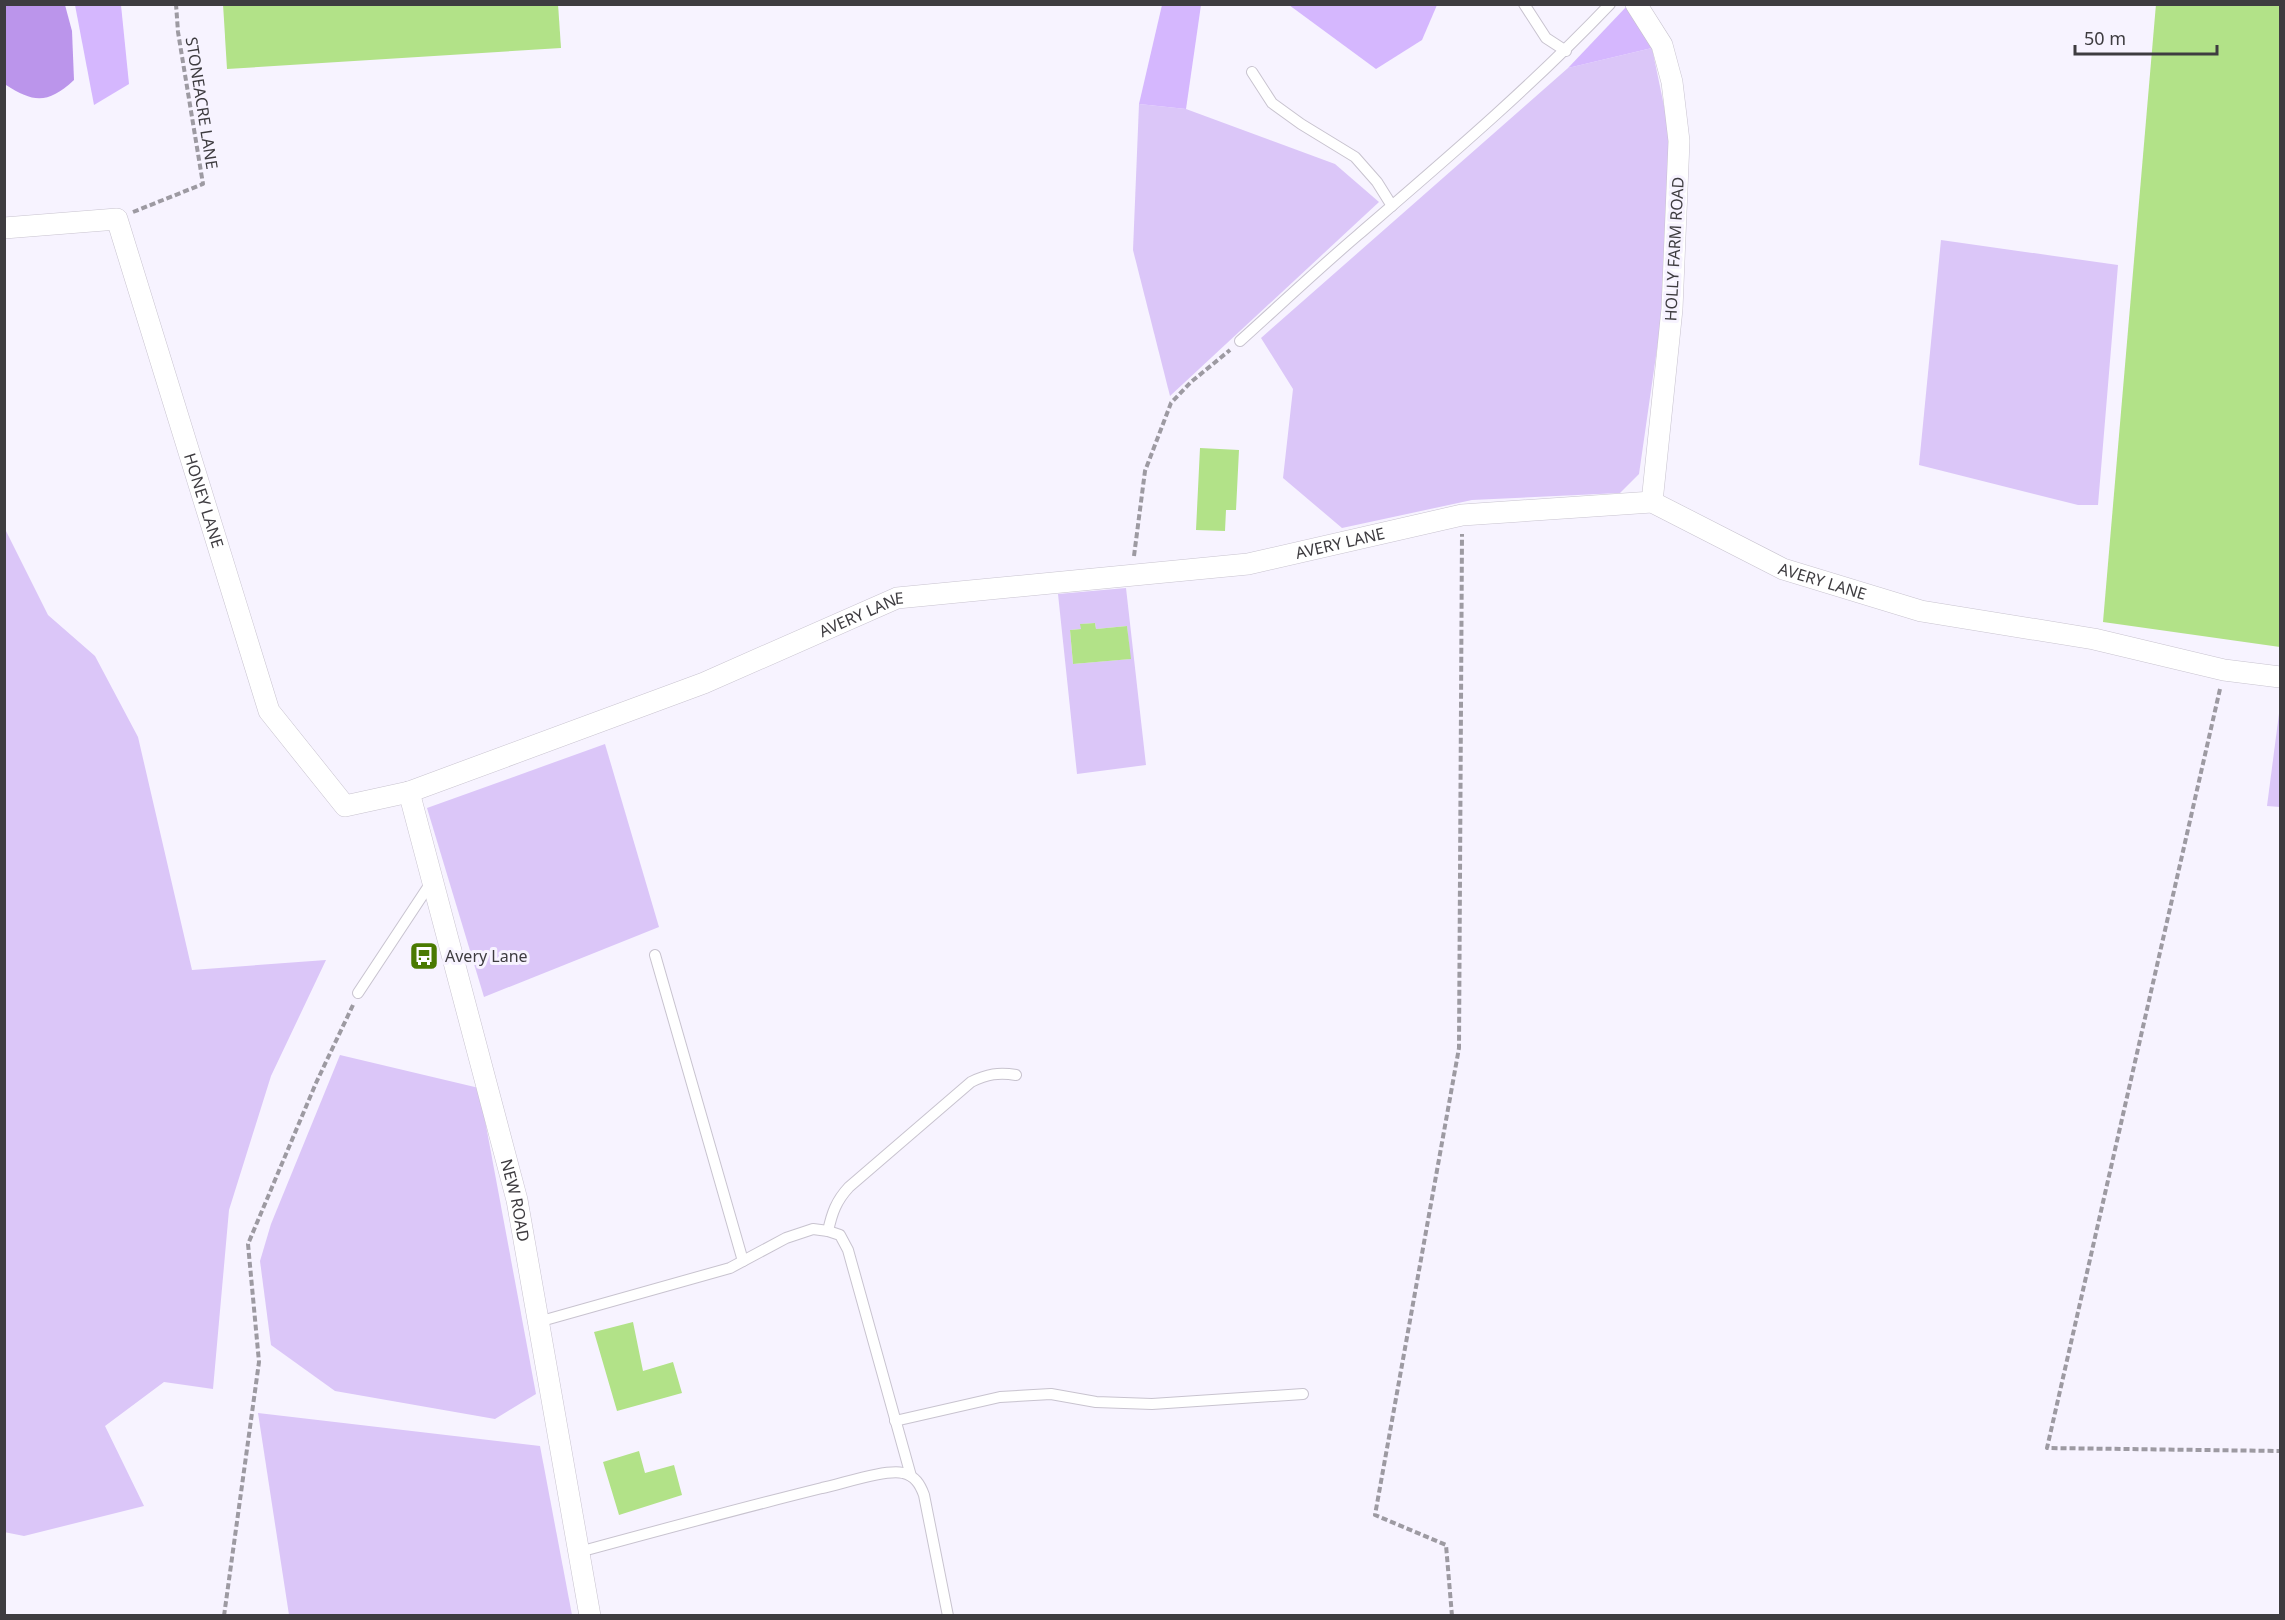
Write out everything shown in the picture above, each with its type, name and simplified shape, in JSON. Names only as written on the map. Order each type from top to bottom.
[{"type":"street","name":"HOLLY FARM ROAD","points":[[1636,4],[1662,45],[1672,82],[1679,141],[1672,309],[1653,502]]},
{"type":"street","points":[[4,228],[117,219]]},
{"type":"street","name":"HONEY LANE","points":[[117,219],[269,711],[345,806],[409,792]]},
{"type":"street","name":"AVERY LANE","points":[[409,792],[704,683],[897,598],[1248,564],[1462,515],[1653,502],[1783,569],[1921,611],[2094,639],[2224,670],[2280,677]]},
{"type":"street","name":"NEW ROAD","points":[[409,792],[517,1200],[590,1616]]},
{"type":"lane","points":[[1524,4],[1546,38],[1566,51]]},
{"type":"lane","points":[[1240,341],[1462,146],[1566,51],[1610,4]]},
{"type":"lane","points":[[1252,72],[1272,103],[1355,157],[1377,182],[1392,206]]},
{"type":"lane","points":[[358,993],[432,881]]},
{"type":"lane","points":[[655,955],[743,1261]]},
{"type":"lane","points":[[828,1231],[831,1214],[838,1199],[849,1187],[971,1082],[993,1074],[1016,1075]]},
{"type":"lane","points":[[538,1322],[718,1271],[743,1261],[786,1238],[813,1229],[840,1235],[848,1250],[911,1476]]},
{"type":"lane","points":[[896,1421],[1000,1397],[1030,1395],[1051,1394],[1096,1402],[1152,1404],[1303,1394]]},
{"type":"lane","points":[[579,1552],[717,1514],[852,1481],[902,1473],[911,1476],[919,1483],[924,1495],[948,1616]]},
{"type":"path","name":"STONEACRE LANE","points":[[117,219],[203,184],[178,32],[176,4]]},
{"type":"path","points":[[1132,576],[1145,471],[1171,403],[1191,382],[1240,341]]},
{"type":"path","points":[[1452,1616],[1446,1545],[1375,1515],[1458,1048],[1462,515]]},
{"type":"path","points":[[2224,670],[2047,1448],[2280,1450]]},
{"type":"path","points":[[224,1616],[259,1362],[248,1244],[316,1083],[358,993]]},
{"type":"shaded area","points":[[5,5],[65,5],[72,31],[74,80],[56,93],[41,98],[33,98],[6,85]]},
{"type":"shaded area","points":[[75,5],[121,5],[129,84],[94,105]]},
{"type":"shaded area","points":[[1162,5],[1201,5],[1186,109],[1139,104]]},
{"type":"shaded area","points":[[1289,5],[1437,5],[1422,40],[1376,69]]},
{"type":"shaded area","points":[[1627,6],[1652,48],[1568,68]]},
{"type":"shaded area","points":[[1652,48],[1670,135],[1664,300],[1639,474],[1620,493],[1472,500],[1342,528],[1283,478],[1293,389],[1261,338],[1568,68]]},
{"type":"shaded area","points":[[1139,104],[1186,109],[1335,164],[1379,202],[1170,396],[1133,250]]},
{"type":"shaded area","points":[[1941,240],[2118,265],[2098,505],[2078,505],[1919,465]]},
{"type":"shaded area","points":[[4,527],[48,615],[95,656],[138,737],[192,970],[326,960],[271,1076],[229,1210],[213,1389],[164,1382],[105,1426],[144,1506],[24,1536],[4,1532]]},
{"type":"shaded area","points":[[1126,588],[1146,765],[1077,774],[1058,594]],"holes":[[[1095,623],[1096,629],[1127,626],[1130,659],[1073,664],[1070,630],[1081,629],[1081,624]]]},
{"type":"shaded area","points":[[2280,706],[2280,807],[2267,806]]},
{"type":"shaded area","points":[[605,744],[659,927],[484,997],[427,808]]},
{"type":"shaded area","points":[[340,1055],[479,1088],[536,1394],[495,1419],[335,1391],[271,1345],[260,1261],[271,1224]]},
{"type":"shaded area","points":[[258,1413],[540,1446],[572,1615],[289,1615]]},
{"type":"building","points":[[223,4],[558,4],[561,48],[227,69]]},
{"type":"building","points":[[2156,4],[2280,4],[2280,647],[2103,622]]},
{"type":"building","points":[[1200,448],[1239,450],[1236,510],[1226,510],[1225,531],[1196,530]]},
{"type":"building","points":[[1095,623],[1096,629],[1127,626],[1131,659],[1073,664],[1070,630],[1081,629],[1080,624]]},
{"type":"building","points":[[633,1322],[643,1371],[673,1362],[682,1393],[617,1411],[594,1332]]},
{"type":"building","points":[[639,1451],[645,1473],[674,1465],[682,1495],[619,1515],[603,1462]]},
{"type":"place","name":"Avery Lane","points":[[424,956]]}]
